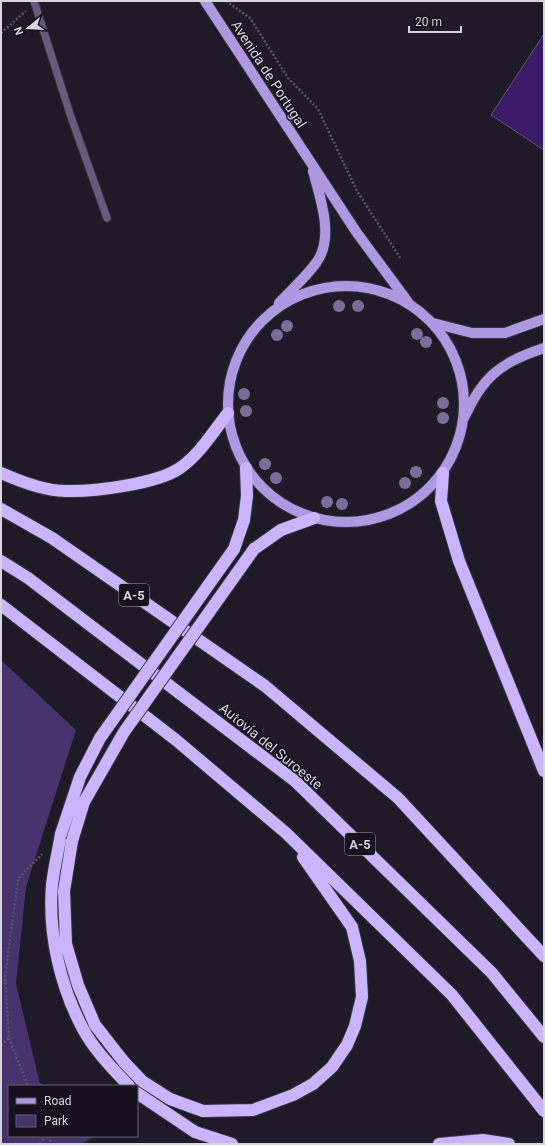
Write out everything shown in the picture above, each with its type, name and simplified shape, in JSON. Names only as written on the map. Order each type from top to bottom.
[{"type":"highway","points":[[1,473],[19,481],[64,491],[121,486],[159,479],[180,468],[197,453],[228,413]]},
{"type":"highway","points":[[128,1085],[113,1069],[84,1030],[66,989],[57,955],[53,922],[52,885],[61,834],[80,777],[100,738],[234,549],[244,520],[247,496],[246,468]]},
{"type":"highway","points":[[443,473],[441,501],[459,561],[544,772]]},
{"type":"highway","name":"A-5","points":[[1,509],[52,538],[265,686],[398,798],[544,956]]},
{"type":"highway","points":[[286,833],[352,927],[360,961],[362,996],[355,1026],[347,1045],[332,1067],[313,1084],[293,1096],[253,1110],[203,1111],[170,1099],[142,1081],[124,1062],[95,1025],[78,985],[66,944],[64,891],[72,840],[84,802],[124,732],[254,549],[281,530],[314,518]]},
{"type":"highway","name":"Autovía del Suroeste","points":[[1,561],[28,578],[296,781],[492,973],[544,1036]]},
{"type":"highway","points":[[1,605],[176,740],[286,833],[452,995],[544,1111]]},
{"type":"highway","points":[[138,1094],[195,1132],[232,1144]]},
{"type":"highway","points":[[439,1144],[483,1140],[509,1144]]},
{"type":"main road","name":"Avenida de Portugal","points":[[205,1],[357,233],[408,302]]},
{"type":"main road","name":"Avenida de Portugal","points":[[311,162],[324,217],[325,240],[317,262],[252,331],[237,356],[229,384],[228,413],[234,442],[246,468],[276,499],[314,518],[350,523],[386,516],[418,499],[443,473],[457,447],[464,418]]},
{"type":"main road","points":[[272,310],[304,292],[338,285],[374,288],[408,302],[433,323],[452,351],[463,384],[464,418]]},
{"type":"main road","points":[[433,323],[472,333],[505,333],[544,319]]},
{"type":"main road","points":[[464,418],[481,388],[495,372],[523,355],[544,348]]},
{"type":"lane","points":[[35,2],[72,117],[107,218]]},
{"type":"path","points":[[226,1],[250,18],[288,78],[318,109],[357,190],[401,259]]},
{"type":"path","points":[[1,33],[35,2]]},
{"type":"path","points":[[28,1085],[9,1038],[5,977],[18,879],[61,834]]},
{"type":"path","points":[[1,1045],[9,1038]]},
{"type":"green space","points":[[1,660],[76,730],[26,887],[16,984],[40,1083],[43,1085],[8,1085],[8,1137],[93,1137],[81,1144],[1,1144]]},
{"type":"building","points":[[544,34],[544,150],[491,115]]}]
